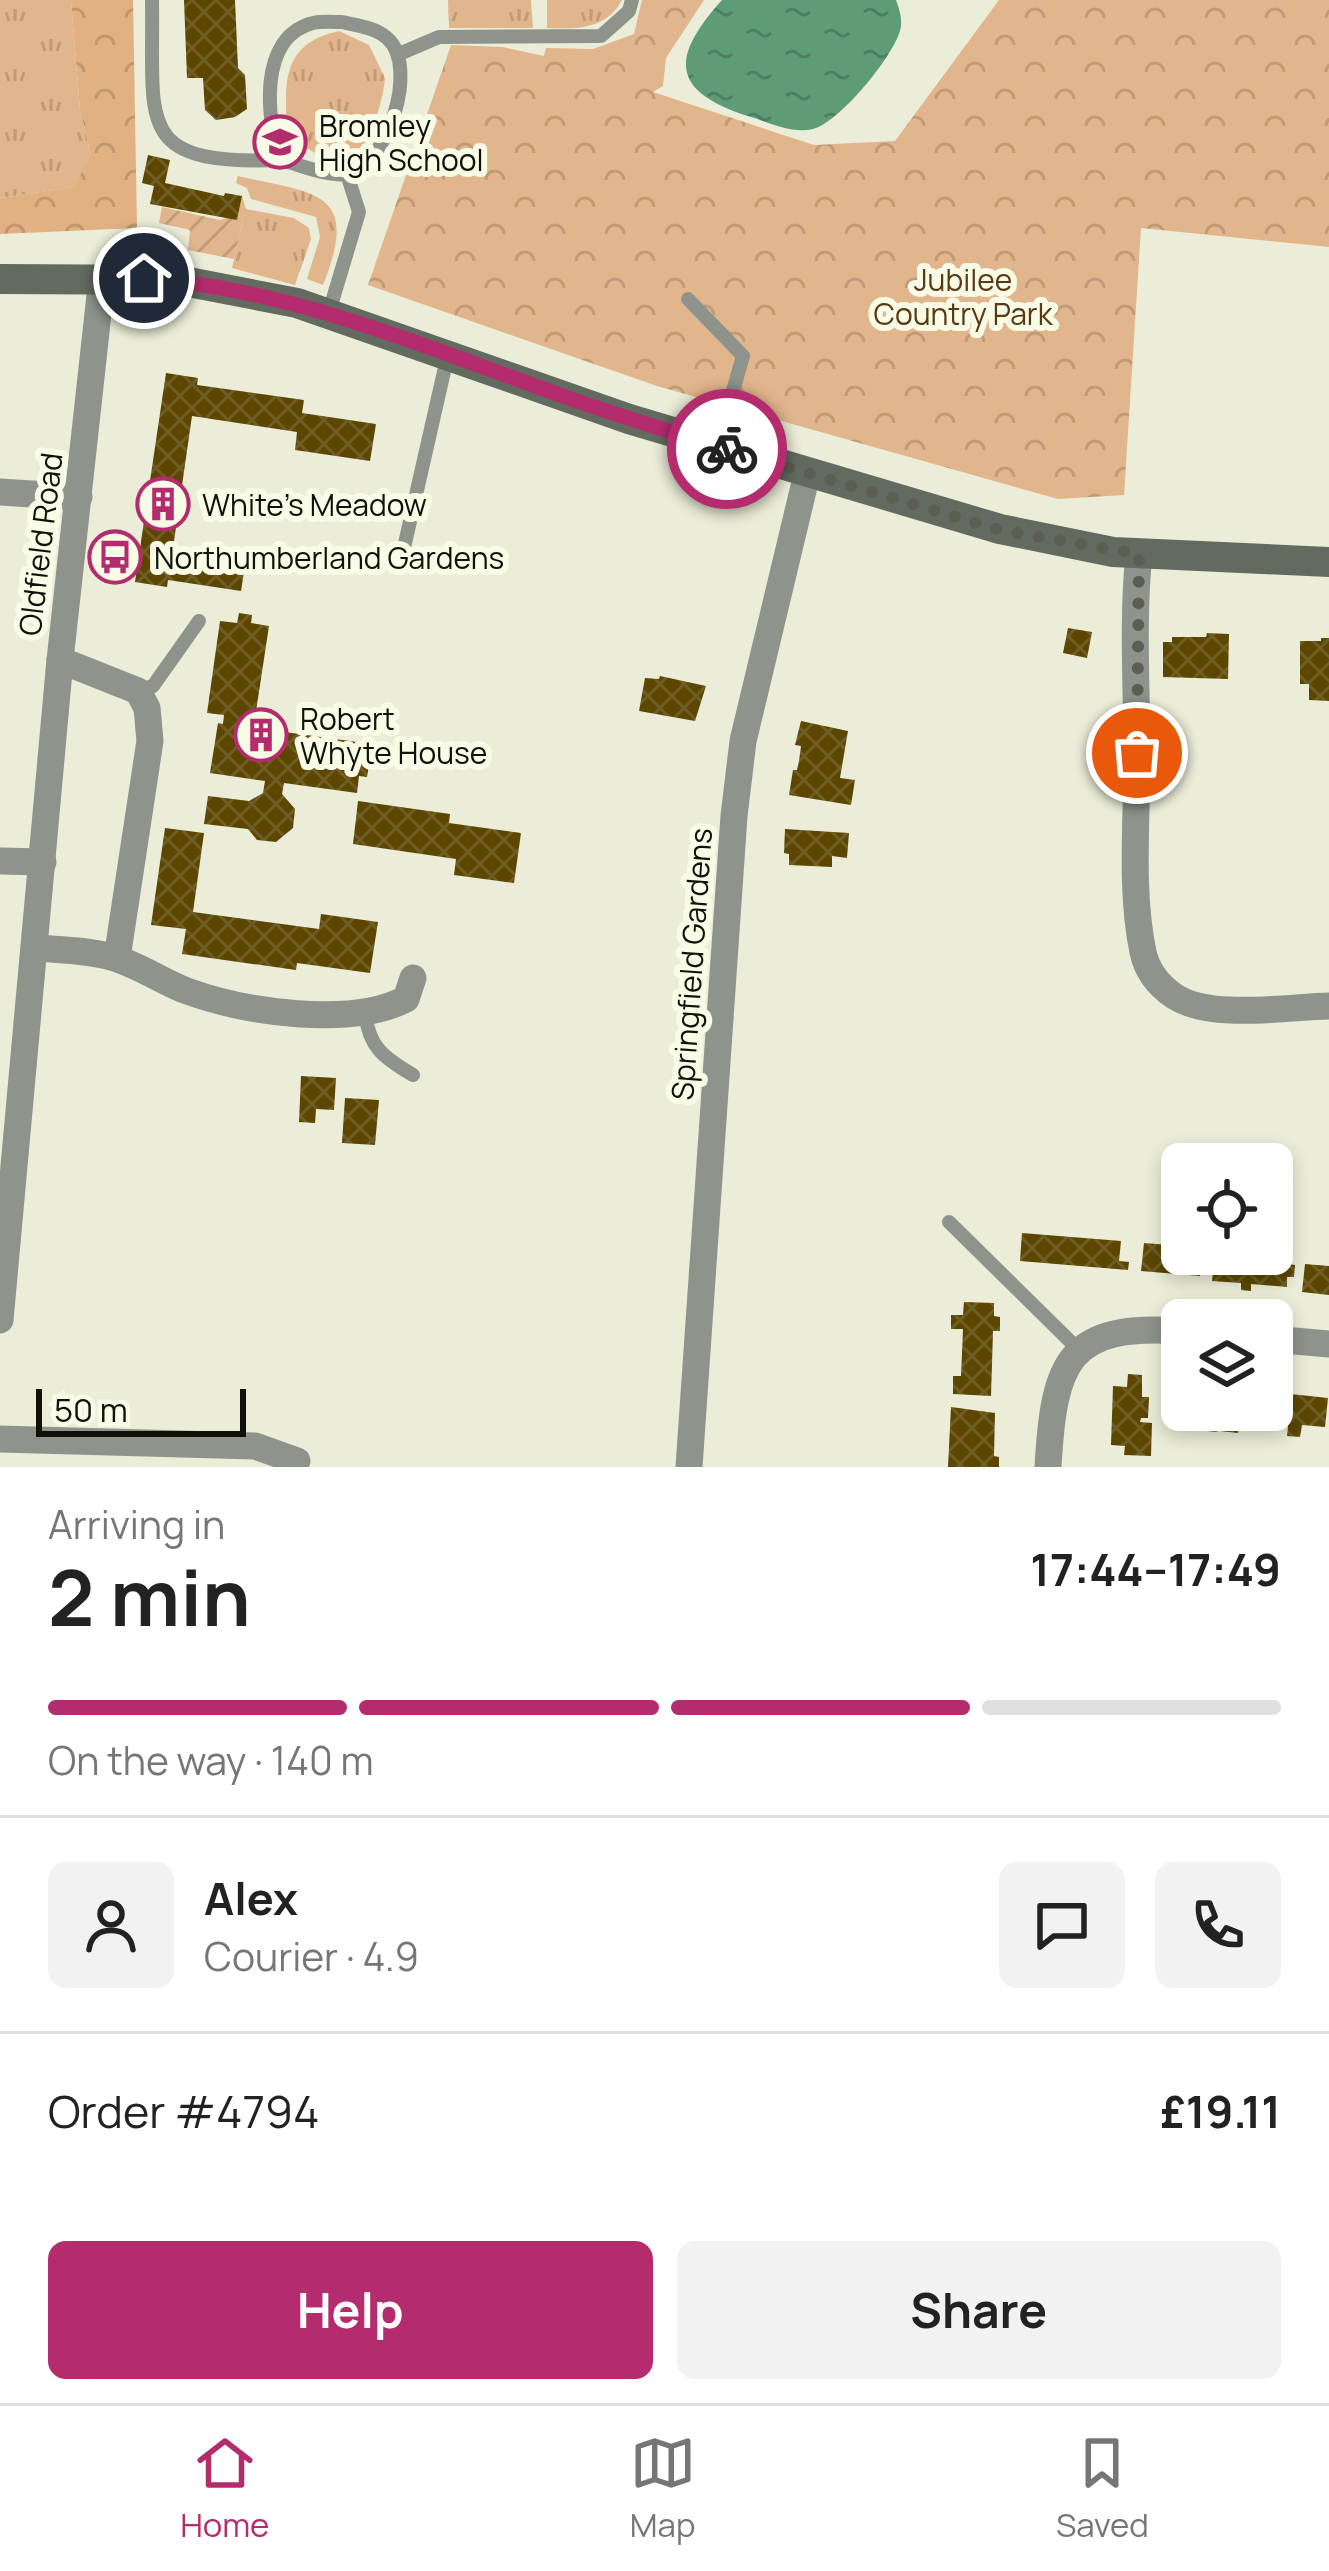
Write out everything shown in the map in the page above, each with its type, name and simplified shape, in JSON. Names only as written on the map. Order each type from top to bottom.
[{"type":"street","name":"Oldfield Road","points":[[0,1320],[60,660],[101,277]]},
{"type":"street","points":[[0,279],[178,280],[329,312],[607,412],[1000,530],[1139,554],[1329,562]]},
{"type":"street","name":"Springfield Gardens","points":[[689,1467],[742,741],[807,473]]},
{"type":"street","points":[[0,492],[80,497]]},
{"type":"street","points":[[1139,554],[1138,917],[1153,978],[1175,997],[1219,1010],[1329,1006]]},
{"type":"street","points":[[60,660],[137,692],[147,708],[150,741],[116,958]]},
{"type":"street","points":[[0,861],[43,862]]},
{"type":"street","points":[[37,948],[116,958],[184,990],[233,1005],[292,1012],[365,1012],[391,1007],[406,1000],[413,978]]},
{"type":"street","points":[[1048,1467],[1058,1383],[1079,1350],[1117,1331],[1161,1331]]},
{"type":"street","points":[[1293,1341],[1329,1344]]},
{"type":"street","points":[[0,1439],[254,1446],[297,1461]]},
{"type":"lane","points":[[152,0],[153,101],[158,125],[170,143],[186,153],[233,162],[280,160],[347,174],[379,153],[404,76],[399,54],[388,38],[343,22],[311,23],[290,35],[275,58],[271,92],[271,132],[280,160]]},
{"type":"lane","points":[[399,54],[439,37],[601,36],[628,11],[632,0]]},
{"type":"lane","points":[[329,312],[359,212],[347,174]]},
{"type":"lane","points":[[688,299],[742,356],[717,446]]},
{"type":"lane","points":[[401,561],[448,354]]},
{"type":"lane","points":[[137,692],[153,686],[199,621]]},
{"type":"lane","points":[[365,1012],[366,1030],[379,1055],[412,1075]]},
{"type":"lane","points":[[949,1222],[1079,1350]]},
{"type":"green space","points":[[0,0],[71,0],[80,110],[91,154],[75,187],[0,198]]},
{"type":"green space","points":[[71,0],[133,0],[137,228],[0,234],[0,198],[74,187],[91,154],[80,110]]},
{"type":"green space","points":[[448,0],[531,0],[533,28],[449,28]]},
{"type":"green space","points":[[547,0],[622,0],[599,22],[547,28]]},
{"type":"green space","name":"Jubilee Country Park","points":[[642,0],[704,0],[666,58],[663,86],[653,92],[814,145],[895,141],[999,0],[1329,0],[1329,247],[1141,228],[1124,495],[1058,499],[657,386],[368,285],[451,45],[502,47],[544,56],[546,48],[593,49],[634,34]]},
{"type":"green space","points":[[339,31],[369,45],[385,78],[366,142],[356,156],[343,160],[320,155],[299,142],[289,128],[286,110],[287,82],[299,52],[315,39]]},
{"type":"green space","points":[[238,176],[290,187],[324,202],[337,230],[323,285],[307,279],[320,237],[316,217],[251,199],[247,188],[236,183]]},
{"type":"green space","points":[[242,196],[246,209],[294,218],[309,228],[311,239],[295,285],[232,268],[243,219],[238,215]]},
{"type":"green space","points":[[162,207],[220,220],[238,215],[243,219],[234,259],[188,250],[190,230],[159,223]]},
{"type":"water","points":[[722,0],[896,0],[901,26],[879,68],[837,114],[813,129],[790,129],[725,107],[693,85],[687,56]]},
{"type":"building","points":[[184,0],[235,0],[238,68],[245,75],[247,109],[235,117],[216,120],[205,110],[203,78],[187,78]]},
{"type":"building","points":[[148,155],[170,160],[165,183],[242,196],[237,220],[150,204],[154,186],[142,183]]},
{"type":"building","name":"White's Meadow","points":[[166,373],[198,378],[197,385],[304,400],[302,413],[376,424],[370,461],[295,450],[297,432],[192,416],[173,548],[246,559],[241,591],[168,580],[167,587],[135,582]]},
{"type":"building","name":"Robert Whyte House","points":[[239,613],[252,615],[251,623],[269,626],[255,718],[250,719],[249,727],[364,743],[362,759],[370,760],[367,777],[359,776],[357,793],[284,783],[282,794],[295,809],[293,828],[276,842],[257,840],[248,829],[204,824],[208,796],[249,801],[263,793],[265,781],[210,773],[218,723],[223,724],[224,715],[207,713],[220,621],[237,623]]},
{"type":"building","points":[[1068,628],[1092,632],[1087,658],[1063,653]]},
{"type":"building","points":[[1207,633],[1229,634],[1228,679],[1163,677],[1163,642],[1172,642],[1172,637],[1206,637]]},
{"type":"building","points":[[1329,638],[1329,701],[1309,700],[1309,684],[1300,684],[1300,641]]},
{"type":"building","points":[[660,676],[706,686],[695,721],[639,711],[645,678]]},
{"type":"building","points":[[801,721],[848,731],[840,778],[855,780],[851,805],[789,795],[799,761],[801,746],[795,745]]},
{"type":"building","points":[[358,801],[450,814],[449,823],[521,833],[514,883],[454,875],[456,859],[353,844]]},
{"type":"building","points":[[165,828],[204,833],[193,912],[319,929],[321,914],[378,922],[370,973],[297,963],[296,970],[182,954],[186,929],[151,925]]},
{"type":"building","points":[[785,829],[849,833],[847,858],[832,856],[832,867],[789,865],[789,854],[784,853]]},
{"type":"building","points":[[301,1076],[336,1078],[334,1110],[316,1109],[315,1123],[299,1122]]},
{"type":"building","points":[[345,1098],[379,1100],[375,1145],[342,1143]]},
{"type":"building","points":[[1022,1233],[1121,1241],[1119,1261],[1129,1262],[1128,1270],[1020,1261]]},
{"type":"building","points":[[1144,1243],[1161,1244],[1161,1273],[1141,1271]]},
{"type":"building","points":[[1305,1264],[1329,1266],[1329,1295],[1302,1292]]},
{"type":"building","points":[[1295,1265],[1294,1277],[1287,1277],[1287,1287],[1251,1284],[1251,1291],[1241,1290],[1241,1283],[1212,1281],[1213,1275],[1293,1275]]},
{"type":"building","points":[[964,1302],[994,1303],[994,1316],[1000,1317],[1000,1331],[993,1331],[991,1396],[953,1394],[953,1376],[961,1376],[963,1329],[951,1329],[951,1315],[963,1315]]},
{"type":"building","points":[[1128,1374],[1142,1375],[1142,1397],[1149,1397],[1148,1418],[1140,1422],[1152,1423],[1151,1456],[1124,1455],[1125,1446],[1111,1445],[1113,1386],[1127,1387]]},
{"type":"building","points":[[1293,1394],[1328,1398],[1325,1427],[1302,1425],[1300,1437],[1287,1436],[1293,1431]]},
{"type":"building","points":[[951,1407],[995,1413],[994,1456],[999,1457],[999,1467],[948,1467]]},
{"type":"way so far","points":[[727,449],[1000,530],[1139,554],[1137,753]]},
{"type":"place","name":"Bromley High School","points":[[280,142]]},
{"type":"place","name":"White's Meadow","points":[[163,504]]},
{"type":"place","name":"Northumberland Gardens","points":[[115,557]]},
{"type":"place","name":"Robert Whyte House","points":[[261,735]]},
{"type":"route","points":[[144,278],[178,280],[329,312],[628,419],[727,449]]}]
